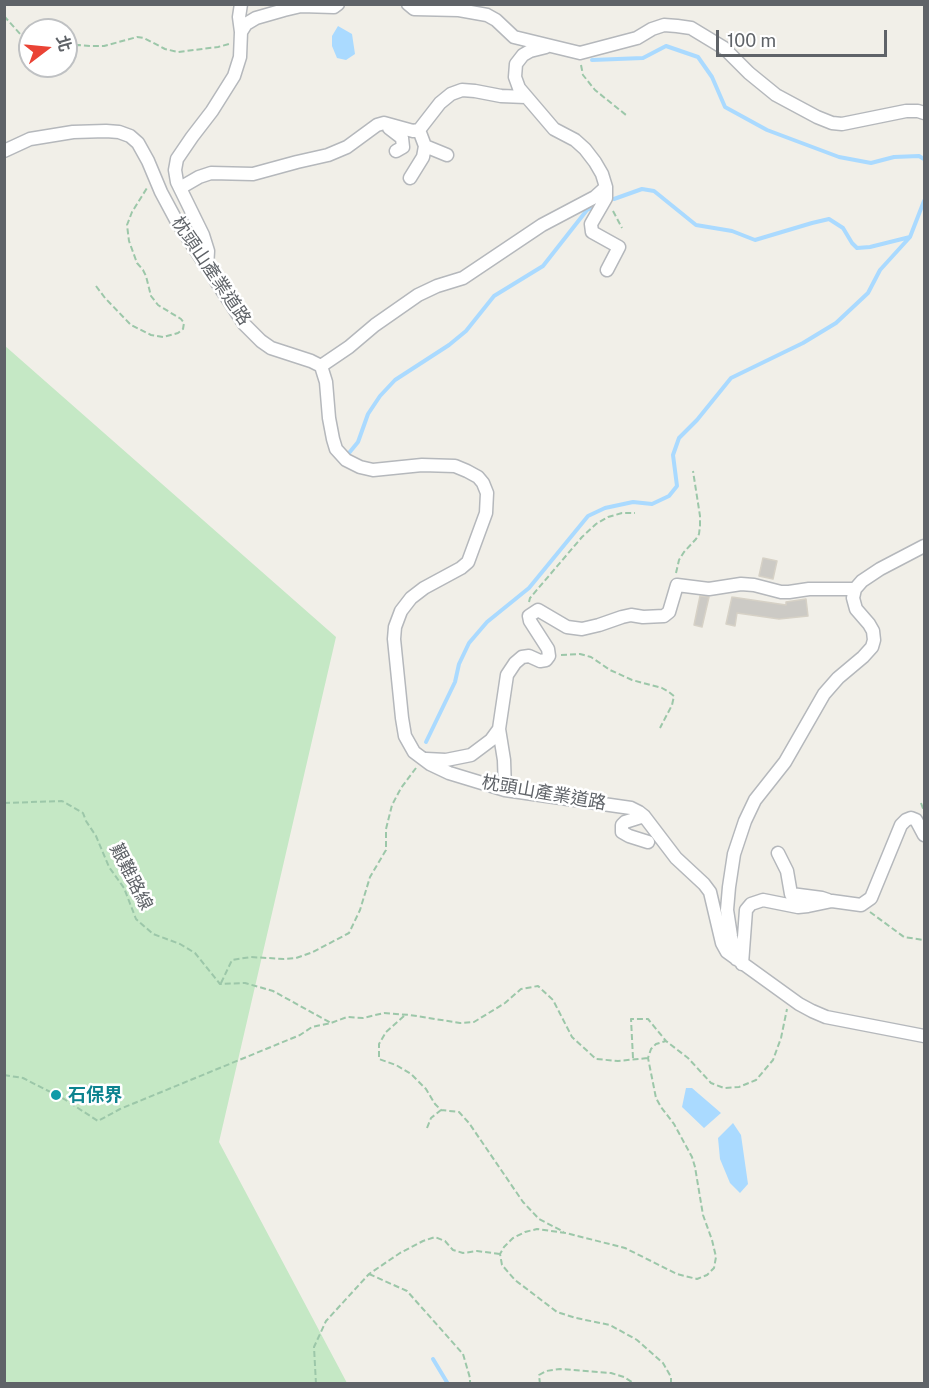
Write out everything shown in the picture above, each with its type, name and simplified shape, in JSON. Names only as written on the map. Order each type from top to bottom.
[{"type":"street","points":[[207,268],[208,251],[203,235],[177,182],[175,170],[177,159],[234,76],[240,57],[241,4]]},
{"type":"street","points":[[241,37],[246,24],[256,18],[302,6],[334,7],[338,4]]},
{"type":"street","points":[[408,4],[414,9],[459,10],[487,15],[496,20],[514,37],[580,53],[637,38],[652,29],[664,26],[691,28],[724,48],[776,95],[832,123],[842,124],[906,111],[924,113]]},
{"type":"street","points":[[547,46],[530,51],[523,56],[516,64],[515,77],[519,88],[554,129],[575,140],[585,149],[602,174],[606,193],[591,224],[592,232],[619,247],[607,270]]},
{"type":"street","points":[[180,188],[211,173],[253,174],[328,155],[347,147],[377,125],[384,123],[413,131],[419,130],[440,103],[451,94],[462,90],[526,97]]},
{"type":"street","points":[[384,123],[402,138],[403,147],[396,151]]},
{"type":"street","name":"枕頭山產業道路","points":[[4,151],[30,139],[73,132],[106,130],[130,136],[138,143],[176,220],[244,324],[261,341],[272,348],[321,366],[326,382],[333,439],[336,449],[346,460],[373,470],[423,465],[454,466],[478,477],[483,483],[487,493],[486,513],[468,562],[411,598],[401,611],[395,627],[394,639],[402,718],[405,736],[414,752],[430,764],[449,773],[505,790],[631,808],[644,816]]},
{"type":"street","points":[[410,178],[423,157],[425,146],[419,130]]},
{"type":"street","points":[[425,146],[447,155]]},
{"type":"street","points":[[321,366],[418,295],[463,278],[542,225],[606,193]]},
{"type":"street","points":[[740,961],[731,936],[727,910],[734,854],[745,821],[755,800],[785,762],[824,694],[872,647],[873,631],[856,609],[853,598],[855,589],[862,581],[924,546]]},
{"type":"street","points":[[505,790],[504,760],[499,729],[507,675],[514,663],[522,657],[529,656],[540,661],[546,660],[549,656],[548,650],[530,621],[531,614],[538,610],[567,627],[582,629],[599,626],[622,616],[664,616],[669,612],[677,585],[709,589],[741,584],[780,592],[809,589],[855,589]]},
{"type":"street","points":[[424,759],[446,760],[471,755],[491,740],[499,729]]},
{"type":"street","points":[[648,842],[622,832],[621,825],[644,816],[676,858],[710,892],[722,943],[727,952],[790,998],[826,1017],[924,1036]]},
{"type":"street","points":[[778,853],[787,871],[790,894],[861,905],[871,898],[900,825],[911,818],[916,820],[924,835]]},
{"type":"street","points":[[740,961],[746,910],[751,904],[763,900],[798,907],[832,901]]},
{"type":"path","points":[[4,16],[18,32]]},
{"type":"path","points":[[78,45],[104,46],[137,37],[178,52],[218,47],[241,37]]},
{"type":"path","points":[[580,53],[583,75],[595,90],[626,115]]},
{"type":"path","points":[[96,286],[131,325],[151,335],[163,337],[178,333],[183,329],[184,323],[181,319],[158,305],[151,296],[146,276],[137,263],[129,241],[127,225],[153,175]]},
{"type":"path","points":[[606,193],[622,228]]},
{"type":"path","points":[[677,585],[676,572],[679,560],[696,539],[700,526],[693,471]]},
{"type":"path","points":[[531,614],[528,607],[531,598],[582,537],[608,517],[622,513],[635,513]]},
{"type":"path","points":[[549,656],[579,654],[591,657],[632,681],[663,688],[674,696],[660,728]]},
{"type":"path","points":[[331,1023],[273,991],[245,983],[220,984],[232,960],[251,957],[296,958],[313,952],[349,933],[360,910],[370,877],[386,850],[386,829],[392,805],[401,788],[424,759]]},
{"type":"path","name":"艱難路線","points":[[4,803],[62,801],[83,813],[109,867],[123,888],[136,919],[153,934],[180,944],[195,953],[220,984]]},
{"type":"path","points":[[921,803],[924,811]]},
{"type":"path","points":[[861,905],[904,937],[924,940]]},
{"type":"path","points":[[4,1075],[23,1078],[64,1099],[98,1121],[120,1109],[300,1035],[312,1027],[347,1017],[363,1018],[384,1013],[460,1023],[474,1022],[505,1003],[521,989],[538,986],[553,1000],[572,1036],[597,1059],[618,1061],[648,1058]]},
{"type":"path","points":[[633,1060],[631,1019],[648,1019],[666,1041],[688,1058],[711,1083],[724,1088],[739,1087],[756,1080],[773,1060],[781,1038],[790,998]]},
{"type":"path","points":[[405,1015],[386,1032],[379,1044],[379,1059],[411,1074],[426,1089],[441,1110],[459,1112],[523,1202],[539,1219],[566,1233]]},
{"type":"path","points":[[666,1041],[656,1044],[651,1049],[648,1058],[656,1098],[675,1124],[696,1167],[701,1209],[716,1257],[714,1268],[706,1275],[696,1279],[677,1275],[625,1248],[566,1233],[537,1230],[525,1232],[513,1238],[500,1254],[502,1265],[514,1280],[557,1312],[610,1325],[638,1340],[663,1363],[671,1377],[671,1383]]},
{"type":"path","points":[[427,1128],[431,1118],[441,1110]]},
{"type":"path","points":[[316,1383],[314,1347],[326,1321],[369,1274],[400,1253],[435,1237],[445,1241],[453,1250],[463,1253],[477,1251],[500,1254]]},
{"type":"path","points":[[369,1274],[407,1291],[463,1354],[470,1383]]},
{"type":"path","points":[[540,1383],[539,1375],[546,1371],[560,1369],[611,1373],[635,1383]]},
{"type":"green space","points":[[4,345],[336,637],[219,1142],[347,1383],[5,1383]]},
{"type":"water","points":[[338,26],[352,34],[355,54],[346,60],[337,58],[332,46],[332,36]]},
{"type":"water","points":[[686,1088],[692,1088],[721,1113],[704,1128],[682,1107]]},
{"type":"water","points":[[733,1123],[741,1135],[748,1184],[740,1193],[730,1183],[720,1159],[718,1138]]},
{"type":"building","points":[[763,558],[777,561],[773,579],[759,576]]},
{"type":"building","points":[[700,596],[709,597],[702,627],[694,625]]},
{"type":"building","points":[[732,597],[786,605],[786,602],[806,599],[808,616],[779,619],[737,613],[735,626],[726,624]]},
{"type":"waterway","points":[[592,60],[643,58],[666,46],[698,57],[712,77],[725,107],[767,130],[839,157],[871,163],[894,157],[919,156],[924,159]]},
{"type":"waterway","points":[[614,199],[642,189],[654,191],[696,225],[732,231],[755,240],[829,219],[843,228],[857,248],[910,237]]},
{"type":"waterway","points":[[426,742],[455,682],[459,664],[469,643],[487,622],[529,588],[588,516],[605,508],[633,502],[652,504],[669,496],[677,486],[673,455],[679,438],[697,420],[731,378],[803,343],[836,323],[868,293],[880,270],[910,237],[924,201]]},
{"type":"waterway","points":[[349,453],[358,442],[368,414],[395,380],[449,345],[466,331],[494,296],[543,266],[587,210],[597,206]]},
{"type":"waterway","points":[[433,1359],[448,1384]]},
{"type":"place","name":"石保界","points":[[56,1095]]}]
